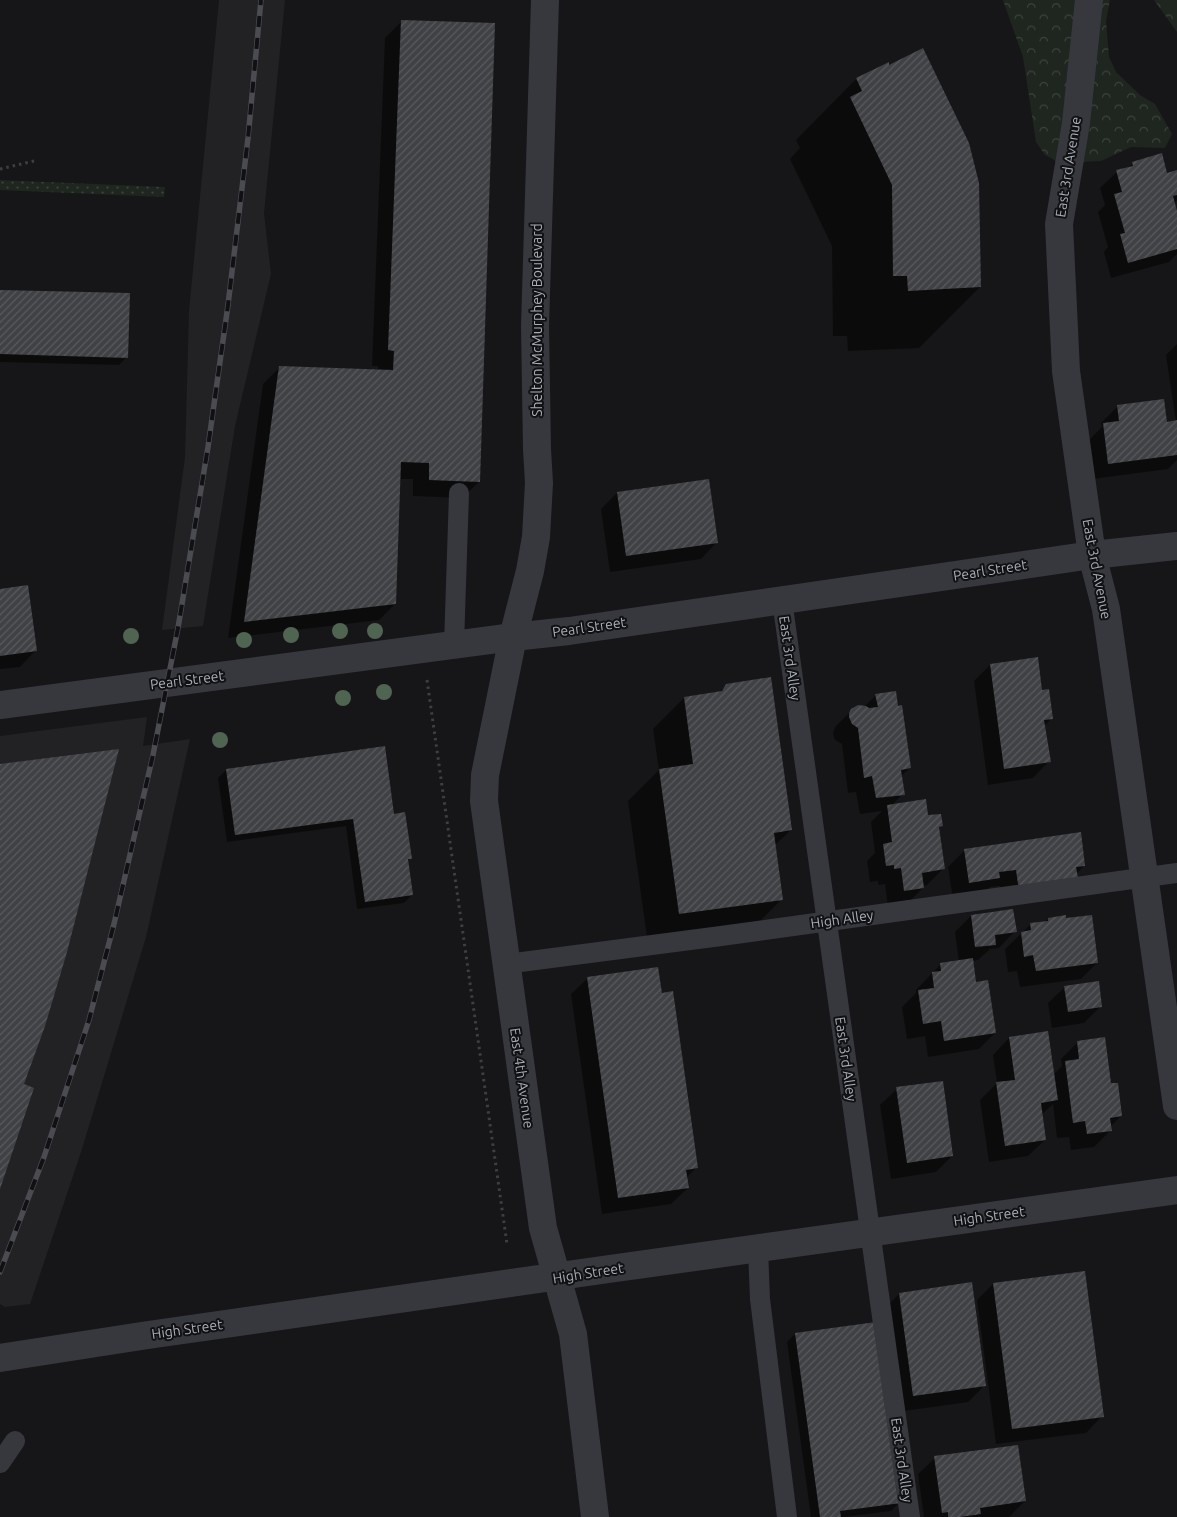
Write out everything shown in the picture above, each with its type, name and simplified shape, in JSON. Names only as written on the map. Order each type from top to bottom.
[{"type":"street","name":"Shelton McMurphey Boulevard","points":[[513,637],[530,571],[536,537],[539,483],[535,326],[545,0]]},
{"type":"street","name":"East 3rd Avenue","points":[[1088,0],[1076,123],[1059,224],[1066,371],[1092,554],[1106,609],[1177,1106]]},
{"type":"street","name":"Pearl Street","points":[[0,705],[782,600],[1092,554],[1177,546]]},
{"type":"street","name":"East 4th Avenue","points":[[513,637],[486,775],[484,801],[543,1228],[573,1334],[595,1517]]},
{"type":"street","name":"High Street","points":[[0,1358],[139,1336],[1177,1190]]},
{"type":"lane","points":[[454,645],[459,493]]},
{"type":"lane","name":"East 3rd Alley","points":[[782,600],[910,1517]]},
{"type":"lane","name":"High Alley","points":[[506,964],[1177,873]]},
{"type":"lane","points":[[758,1249],[760,1299],[787,1517]]},
{"type":"lane","points":[[0,1463],[15,1441]]},
{"type":"path","points":[[0,169],[38,160]]},
{"type":"path","points":[[423,649],[507,1244]]},
{"type":"shaded area","points":[[219,0],[285,0],[264,213],[271,274],[235,426],[203,626],[162,630],[185,457],[189,311]]},
{"type":"shaded area","points":[[147,717],[143,746],[190,739],[146,937],[82,1149],[30,1304],[5,1307],[0,1304],[0,736]]},
{"type":"green space","points":[[1003,0],[1110,0],[1106,21],[1109,57],[1116,72],[1140,95],[1155,104],[1172,134],[1165,148],[1131,147],[1101,161],[1060,163],[1045,155],[1036,142],[1023,57]]},
{"type":"green space","points":[[1154,0],[1177,0],[1177,32]]},
{"type":"green space","points":[[0,180],[165,187],[164,197],[0,190]]},
{"type":"building","points":[[401,20],[495,23],[480,482],[429,480],[429,463],[401,462],[396,604],[244,622],[279,366],[393,370],[394,351],[388,350]]},
{"type":"building","points":[[923,48],[969,143],[979,183],[981,287],[908,291],[907,276],[893,276],[892,185],[850,97],[862,91],[856,78],[889,62],[889,65]]},
{"type":"building","points":[[1162,153],[1167,173],[1177,170],[1177,195],[1173,196],[1177,211],[1177,249],[1128,263],[1120,234],[1125,233],[1114,194],[1122,192],[1116,170],[1133,166],[1132,162]]},
{"type":"building","points":[[0,290],[130,293],[128,358],[0,354]]},
{"type":"building","points":[[1164,399],[1167,422],[1177,420],[1177,455],[1108,464],[1103,423],[1119,421],[1117,405]]},
{"type":"building","points":[[709,479],[718,543],[626,556],[617,492]]},
{"type":"building","points":[[28,585],[37,651],[0,656],[0,589]]},
{"type":"building","points":[[1038,657],[1042,690],[1049,689],[1053,719],[1044,720],[1051,762],[1004,769],[990,664]]},
{"type":"building","points":[[771,677],[792,830],[774,833],[783,900],[679,914],[659,769],[693,764],[684,697],[722,691],[726,684]]},
{"type":"building","points":[[896,691],[898,706],[902,705],[911,768],[901,770],[905,795],[876,798],[872,776],[864,778],[858,728],[852,724],[849,713],[851,709],[858,705],[869,708],[878,707],[875,694]]},
{"type":"building","points":[[385,746],[394,814],[405,812],[412,859],[408,859],[413,895],[365,902],[353,819],[235,835],[226,769]]},
{"type":"building","points":[[119,749],[67,952],[45,1026],[24,1084],[34,1088],[0,1189],[0,764]]},
{"type":"building","points":[[926,799],[928,815],[941,814],[943,826],[939,827],[945,869],[922,873],[924,888],[904,891],[901,868],[894,869],[894,865],[886,866],[883,844],[892,842],[887,805]]},
{"type":"building","points":[[1081,832],[1085,866],[1076,867],[1078,878],[1019,891],[1016,870],[999,872],[1000,878],[969,883],[964,849]]},
{"type":"building","points":[[1013,909],[1017,932],[995,935],[996,945],[975,947],[971,915]]},
{"type":"building","points":[[1066,915],[1066,918],[1092,915],[1098,963],[1036,971],[1033,955],[1024,957],[1021,932],[1031,930],[1030,923],[1048,921],[1048,918]]},
{"type":"building","points":[[973,958],[976,982],[988,980],[996,1033],[944,1041],[941,1021],[923,1024],[918,990],[934,988],[932,972],[941,971],[940,963]]},
{"type":"building","points":[[658,967],[662,993],[673,991],[698,1168],[686,1170],[689,1188],[618,1198],[587,977]]},
{"type":"building","points":[[1099,981],[1102,1007],[1068,1012],[1064,986]]},
{"type":"building","points":[[1048,1031],[1058,1100],[1041,1103],[1046,1140],[1005,1146],[996,1082],[1015,1080],[1009,1037]]},
{"type":"building","points":[[1105,1037],[1111,1083],[1118,1083],[1122,1116],[1110,1118],[1112,1131],[1087,1134],[1085,1121],[1073,1123],[1065,1061],[1079,1059],[1077,1041]]},
{"type":"building","points":[[943,1081],[953,1156],[907,1163],[896,1087]]},
{"type":"building","points":[[1085,1271],[1104,1417],[1012,1429],[993,1283]]},
{"type":"building","points":[[972,1282],[986,1386],[913,1396],[899,1293]]},
{"type":"building","points":[[876,1322],[901,1503],[840,1511],[841,1517],[820,1517],[795,1333]]},
{"type":"building","points":[[1018,1445],[1026,1501],[980,1508],[981,1514],[960,1517],[948,1517],[948,1512],[942,1513],[934,1456]]},
{"type":"railway","points":[[0,1272],[44,1157],[89,1020],[114,924],[153,755],[178,628],[208,447],[228,305],[248,138],[261,0]]}]
